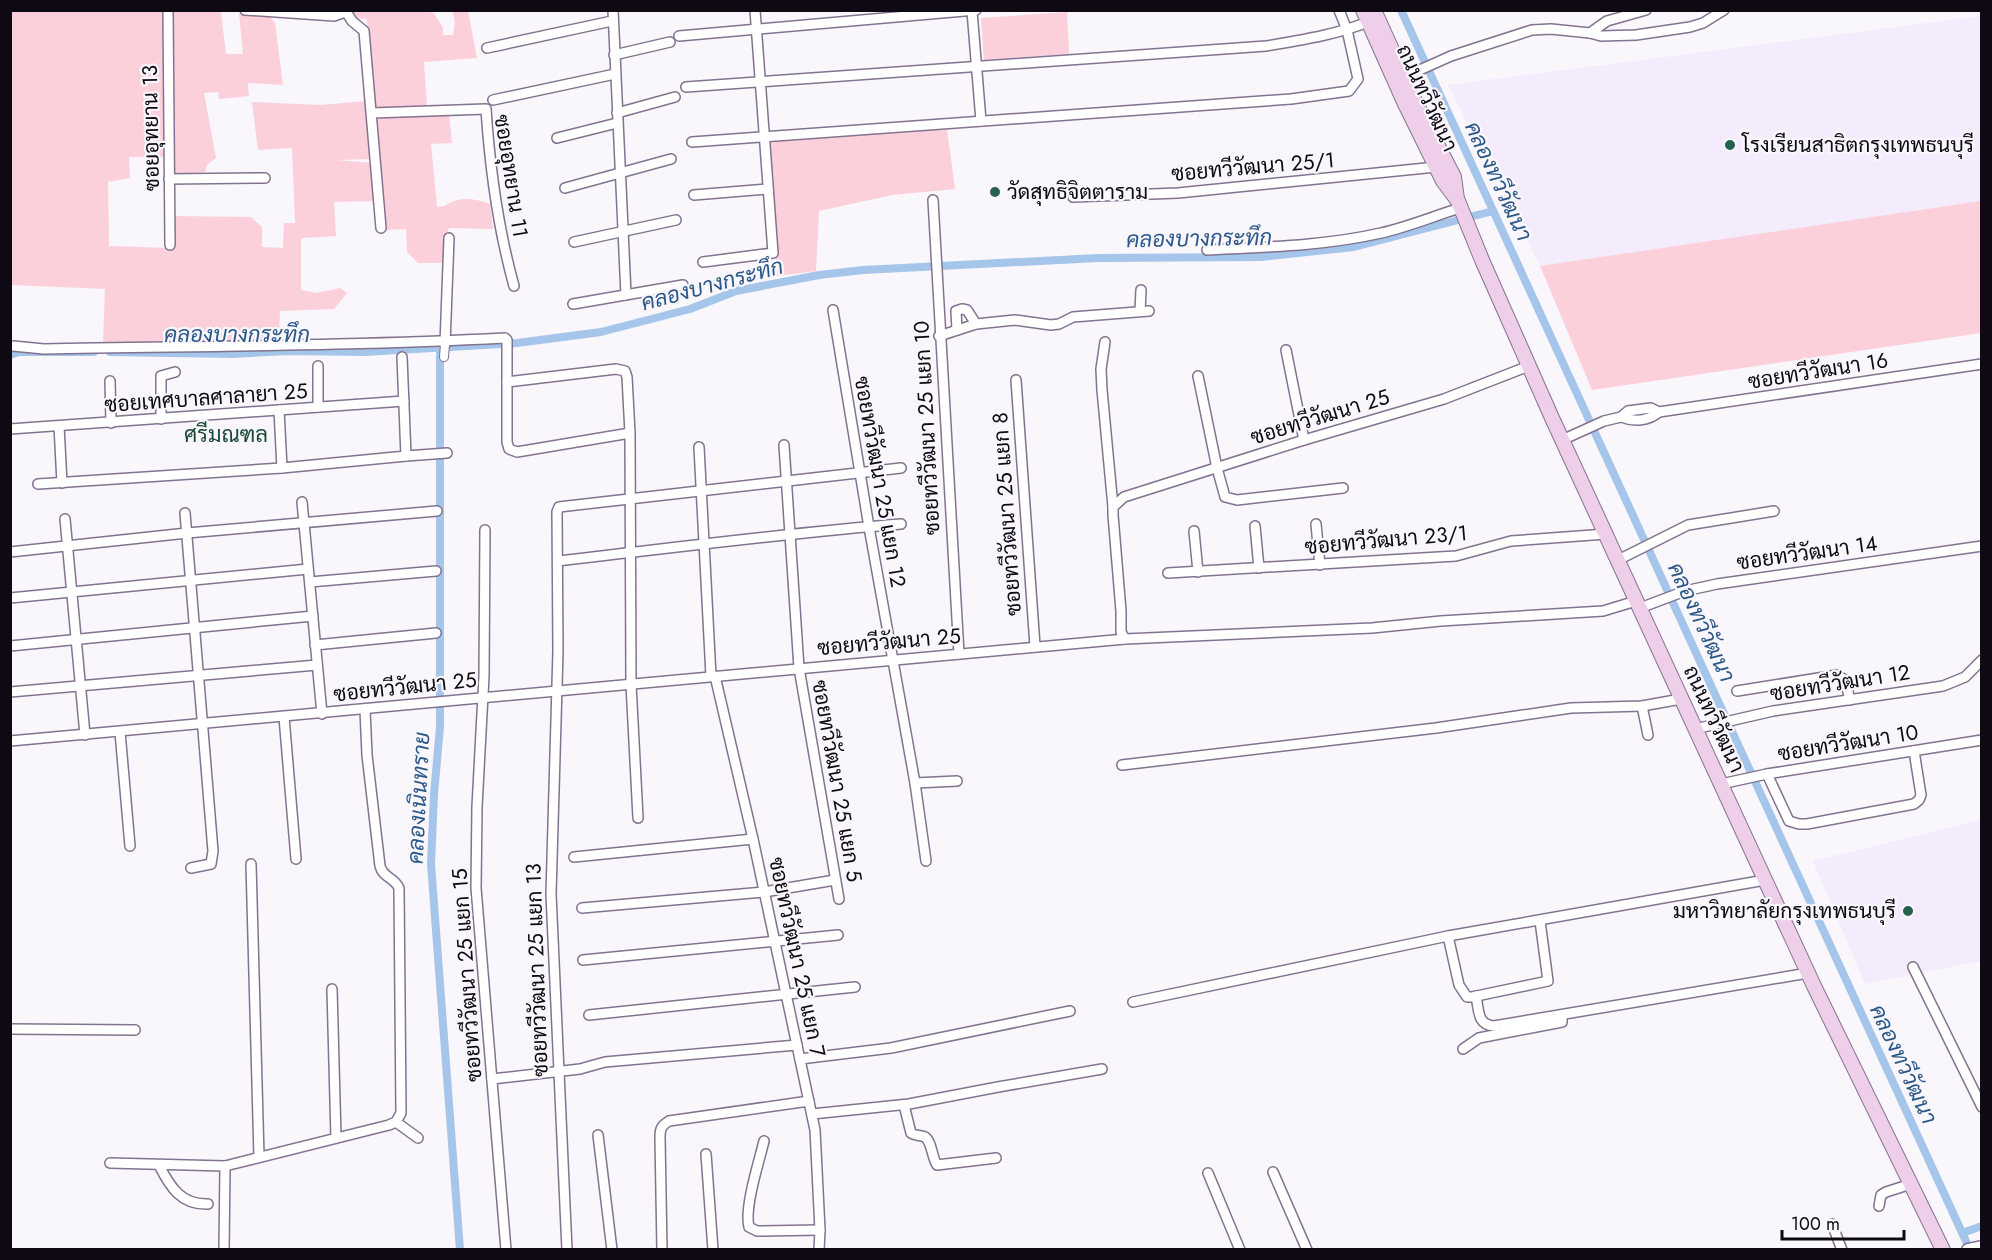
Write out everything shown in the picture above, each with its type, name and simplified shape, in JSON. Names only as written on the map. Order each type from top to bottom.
[{"type":"main road","name":"ถนนทวีวัฒนา","points":[[1368,14],[1404,77],[1454,177],[1462,212]]},
{"type":"main road","name":"ถนนทวีวัฒนา","points":[[1368,14],[1436,167],[1462,212],[1562,440],[1808,973],[1943,1250]]},
{"type":"street","name":"ซอยอุทยาน 13","points":[[168,10],[170,245]]},
{"type":"street","points":[[245,10],[334,16],[345,11],[351,21],[364,30],[381,228]]},
{"type":"street","points":[[613,10],[626,295]]},
{"type":"street","points":[[703,262],[773,253],[755,10]]},
{"type":"street","points":[[692,142],[1291,99],[1349,91],[1358,79],[1347,30],[1339,10]]},
{"type":"street","points":[[1590,33],[1607,21],[1646,10]]},
{"type":"street","points":[[1404,77],[1456,55],[1532,30],[1551,29],[1601,36],[1660,32],[1703,23],[1724,10]]},
{"type":"street","points":[[680,36],[974,11],[981,121]]},
{"type":"street","points":[[686,87],[1266,45],[1310,39],[1347,30],[1368,14]]},
{"type":"street","points":[[487,48],[612,21]]},
{"type":"street","points":[[614,56],[670,42]]},
{"type":"street","points":[[493,100],[615,74]]},
{"type":"street","points":[[617,113],[675,97]]},
{"type":"street","name":"ซอยอุทยาน 11","points":[[372,113],[486,109],[498,218],[514,286]]},
{"type":"street","points":[[557,138],[617,123]]},
{"type":"street","points":[[565,188],[671,159]]},
{"type":"street","name":"ซอยทวีวัฒนา 25/1","points":[[1073,196],[1178,193],[1436,167]]},
{"type":"street","points":[[169,179],[265,178]]},
{"type":"street","points":[[694,195],[768,189]]},
{"type":"street","name":"ซอยทวีวัฒนา 25 แยก 10","points":[[933,200],[959,654]]},
{"type":"street","points":[[1207,250],[1317,243],[1382,232],[1462,212]]},
{"type":"street","points":[[574,242],[676,220]]},
{"type":"street","points":[[444,357],[449,238]]},
{"type":"street","points":[[573,304],[683,285]]},
{"type":"street","points":[[939,336],[976,324],[1015,320],[1051,325],[1073,317],[1145,311],[1141,290]]},
{"type":"street","points":[[957,330],[956,311],[962,309],[967,310],[976,324]]},
{"type":"street","name":"ซอยทวีวัฒนา 25 แยก 12","points":[[833,310],[915,783],[926,861]]},
{"type":"street","points":[[13,346],[184,348],[445,342],[505,338],[507,343],[509,449],[517,452],[630,433]]},
{"type":"street","points":[[1105,342],[1101,390],[1113,507],[1121,632],[1125,639]]},
{"type":"street","points":[[1286,350],[1304,440]]},
{"type":"street","points":[[402,357],[406,456]]},
{"type":"street","name":"ซอยทวีวัฒนา 16","points":[[1562,440],[1604,421],[1621,417],[1628,411],[1651,408],[1659,412],[1982,364]]},
{"type":"street","points":[[318,366],[318,407]]},
{"type":"street","name":"ซอยทวีวัฒนา 25","points":[[1113,507],[1124,497],[1444,399],[1529,366]]},
{"type":"street","points":[[507,382],[621,369],[625,371],[627,377],[630,433],[631,684],[638,818]]},
{"type":"street","points":[[161,419],[161,376],[175,372]]},
{"type":"street","points":[[1198,376],[1222,490],[1228,499],[1343,488]]},
{"type":"street","name":"ซอยทวีวัฒนา 25 แยก 8","points":[[1016,380],[1035,646]]},
{"type":"street","points":[[110,381],[111,423]]},
{"type":"street","name":"ซอยเทศบาลศาลายา 25","points":[[10,429],[404,401]]},
{"type":"street","points":[[279,410],[282,468]]},
{"type":"street","points":[[59,426],[62,483]]},
{"type":"street","name":"ซอยทวีวัฒนา 25 แยก 5","points":[[784,445],[800,668],[839,899]]},
{"type":"street","name":"ซอยทวีวัฒนา 25 แยก 7","points":[[699,447],[713,676],[753,839],[812,1114],[817,1143],[819,1250]]},
{"type":"street","points":[[38,484],[282,468],[443,454]]},
{"type":"street","points":[[630,498],[901,468]]},
{"type":"street","name":"ซอยทวีวัฒนา 25 แยก 13","points":[[567,1250],[551,894],[557,690],[557,512],[559,507],[630,498]]},
{"type":"street","points":[[302,502],[322,714]]},
{"type":"street","points":[[10,552],[187,533],[437,511]]},
{"type":"street","points":[[1618,560],[1688,525],[1774,512]]},
{"type":"street","points":[[185,513],[213,862],[208,866],[191,868]]},
{"type":"street","points":[[65,519],[85,735]]},
{"type":"street","points":[[558,561],[790,534],[901,524]]},
{"type":"street","points":[[1316,524],[1320,565]]},
{"type":"street","points":[[1255,526],[1259,568]]},
{"type":"street","name":"ซอยทวีวัฒนา 25 แยก 15","points":[[485,530],[484,676],[476,888],[506,1250]]},
{"type":"street","points":[[1194,531],[1198,572]]},
{"type":"street","name":"ซอยทวีวัฒนา 23/1","points":[[1168,573],[1456,556],[1510,541],[1606,534]]},
{"type":"street","name":"ซอยทวีวัฒนา 14","points":[[1125,639],[1372,628],[1441,621],[1603,611],[1659,601],[1685,591],[1717,584],[1982,546]]},
{"type":"street","points":[[10,598],[308,569]]},
{"type":"street","points":[[310,582],[436,571]]},
{"type":"street","points":[[10,646],[313,616]]},
{"type":"street","points":[[315,645],[436,633]]},
{"type":"street","name":"ซอยทวีวัฒนา 25","points":[[10,741],[1125,639]]},
{"type":"street","name":"ซอยทวีวัฒนา 12","points":[[1695,729],[1773,711],[1949,684],[1965,677],[1982,660]]},
{"type":"street","points":[[10,692],[317,665]]},
{"type":"street","points":[[1737,691],[1837,675],[1845,680],[1850,700]]},
{"type":"street","points":[[1122,765],[1436,728],[1571,708],[1642,706],[1681,699]]},
{"type":"street","points":[[1642,706],[1648,735]]},
{"type":"street","points":[[110,1163],[225,1166],[390,1125],[399,1118],[401,1106],[398,988],[399,888],[397,883],[382,872],[380,866],[367,754],[365,710]]},
{"type":"street","points":[[284,717],[296,859]]},
{"type":"street","points":[[120,732],[130,846]]},
{"type":"street","name":"ซอยทวีวัฒนา 10","points":[[1721,784],[1982,740]]},
{"type":"street","points":[[1765,775],[1789,821],[1807,824],[1914,804],[1920,800],[1914,751]]},
{"type":"street","points":[[915,783],[957,781]]},
{"type":"street","points":[[574,857],[753,839]]},
{"type":"street","points":[[251,864],[259,1156]]},
{"type":"street","points":[[582,908],[764,892],[835,880]]},
{"type":"street","points":[[1133,1002],[1448,936],[1765,880]]},
{"type":"street","points":[[1448,936],[1462,993],[1467,997],[1476,996],[1548,981],[1540,921]]},
{"type":"street","points":[[583,960],[838,934]]},
{"type":"street","points":[[1913,967],[1982,1107]]},
{"type":"street","points":[[1476,996],[1481,1020],[1487,1025],[1562,1015],[1808,973]]},
{"type":"street","points":[[589,1015],[855,987]]},
{"type":"street","points":[[332,989],[336,1138]]},
{"type":"street","points":[[800,1059],[891,1048],[1070,1011]]},
{"type":"street","points":[[1463,1049],[1479,1038],[1562,1022],[1562,1015]]},
{"type":"street","points":[[10,1029],[135,1030]]},
{"type":"street","points":[[492,1079],[580,1069],[606,1062],[797,1045]]},
{"type":"street","points":[[812,1114],[904,1105],[1101,1070]]},
{"type":"street","points":[[662,1250],[660,1129],[663,1124],[669,1121],[809,1101]]},
{"type":"street","points":[[904,1105],[910,1133],[926,1138],[937,1165],[996,1158]]},
{"type":"street","points":[[396,1122],[418,1138]]},
{"type":"street","points":[[598,1135],[612,1250]]},
{"type":"street","points":[[765,1142],[754,1181],[747,1221],[749,1227],[758,1231],[820,1230]]},
{"type":"street","points":[[706,1154],[712,1250]]},
{"type":"street","points":[[159,1165],[165,1178],[182,1198],[194,1205],[208,1204]]},
{"type":"street","points":[[224,1250],[225,1166]]},
{"type":"street","points":[[1273,1172],[1307,1250]]},
{"type":"street","points":[[1208,1173],[1239,1250]]},
{"type":"street","points":[[1879,1206],[1881,1195],[1911,1184]]},
{"type":"street","points":[[1832,1224],[1842,1250]]},
{"type":"street","points":[[1968,1250],[1982,1246]]},
{"type":"shaded area","points":[[11,11],[164,11],[164,157],[129,157],[130,178],[108,182],[109,246],[169,248],[171,216],[251,217],[262,227],[262,247],[283,248],[284,223],[295,223],[292,148],[258,150],[252,102],[320,105],[367,101],[372,159],[338,160],[372,163],[374,201],[334,202],[336,236],[301,238],[301,290],[317,293],[340,288],[347,293],[334,309],[280,311],[279,341],[103,342],[105,289],[11,285]]},
{"type":"shaded area","points":[[351,11],[434,13],[443,28],[443,35],[453,35],[455,21],[452,11],[468,11],[477,58],[424,62],[427,107],[375,108],[372,66],[368,62],[367,19],[355,18]]},
{"type":"shaded area","points":[[174,12],[221,12],[226,54],[243,54],[239,14],[270,16],[275,23],[283,85],[248,83],[249,96],[219,99],[218,92],[204,93],[216,158],[207,165],[205,172],[172,175],[171,21]]},
{"type":"shaded area","points":[[1067,12],[1069,54],[984,60],[981,18]]},
{"type":"shaded area","name":"โรงเรียนสาธิตกรุงเทพธนบุรี","points":[[1981,16],[1981,204],[1540,266],[1448,85]]},
{"type":"shaded area","points":[[449,113],[452,143],[431,144],[437,207],[464,199],[490,204],[493,229],[449,228],[446,238],[445,263],[418,263],[407,252],[406,229],[385,230],[375,119],[381,116]]},
{"type":"shaded area","points":[[947,129],[955,189],[892,195],[819,211],[816,271],[777,276],[767,142]]},
{"type":"shaded area","points":[[1981,201],[1981,333],[1592,390],[1540,266]]},
{"type":"shaded area","name":"มหาวิทยาลัยกรุงเทพธนบุรี","points":[[1981,820],[1981,961],[1865,984],[1813,861]]},
{"type":"waterway","name":"คลองทวีวัฒนา","points":[[1401,10],[1970,1250]]},
{"type":"waterway","name":"คลองบางกระทึก","points":[[110,352],[233,354],[288,351],[364,352],[517,343],[601,332],[690,309],[736,291],[819,275],[863,270],[1098,258],[1261,257],[1354,247],[1493,211]]},
{"type":"waterway","name":"คลองเนินทราย","points":[[440,347],[440,727],[431,864],[460,1250]]},
{"type":"waterway","name":"คลองบางกระทึก","points":[[10,355],[19,352],[94,352]]},
{"type":"waterway","points":[[1962,1233],[1982,1226]]},
{"type":"place","name":"โรงเรียนสาธิตกรุงเทพธนบุรี","points":[[1730,145]]},
{"type":"place","name":"วัดสุทธิจิตตาราม","points":[[995,192]]},
{"type":"place","name":"มหาวิทยาลัยกรุงเทพธนบุรี","points":[[1908,911]]},
{"type":"district","name":"ศรีมณฑล","points":[[226,434]]}]
